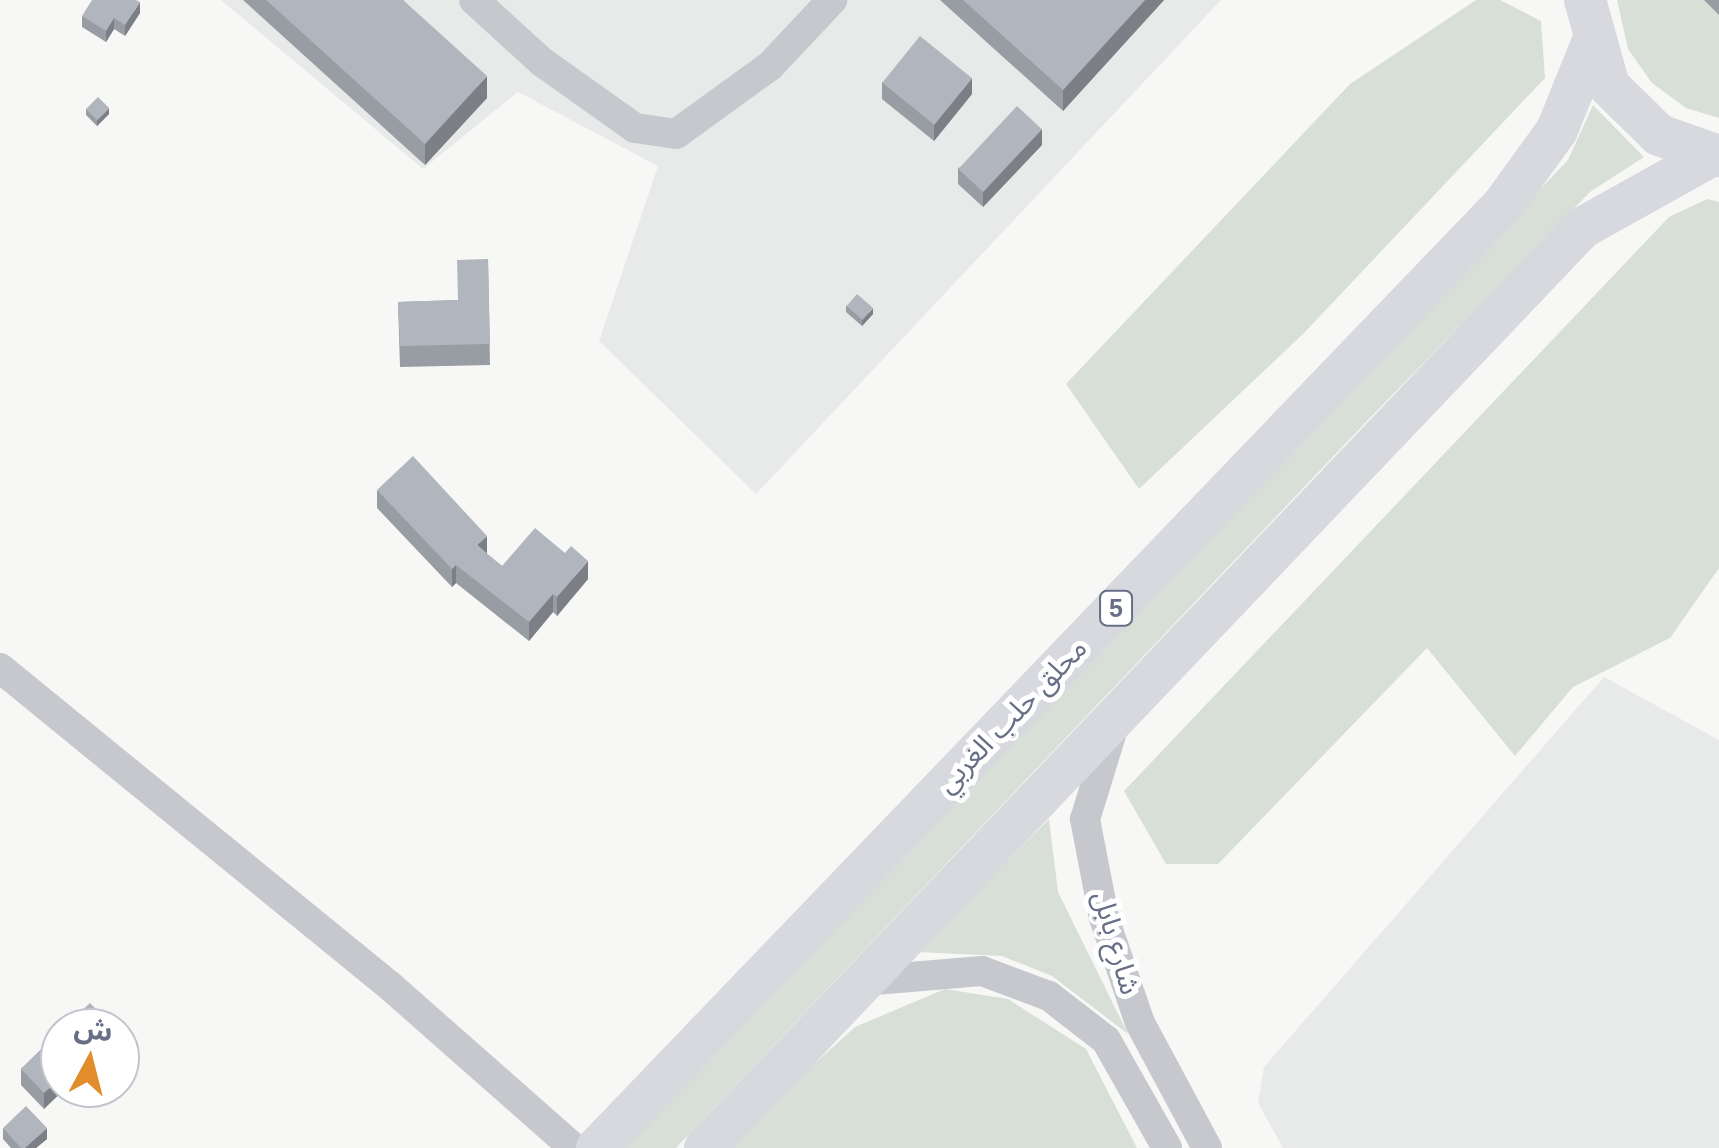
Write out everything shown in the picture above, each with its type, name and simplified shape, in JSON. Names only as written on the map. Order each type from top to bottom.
[{"type":"highway","points":[[1589,20],[1609,86],[1659,135],[1715,156]]},
{"type":"highway","name":"محلق حلب الغربي","points":[[597,1148],[1503,205],[1557,130],[1589,20]]},
{"type":"highway","points":[[705,1148],[1114,725],[1582,228],[1715,156]]},
{"type":"street","points":[[474,0],[542,62],[634,128],[676,134],[770,66],[832,0]]},
{"type":"street","points":[[0,668],[390,986],[574,1148]]},
{"type":"street","name":"شارع بابل","points":[[1114,725],[1086,819],[1104,918],[1150,1042],[1207,1148]]},
{"type":"street","points":[[863,981],[982,970],[1050,996],[1106,1040],[1166,1148]]},
{"type":"street","points":[[1118,1058],[1150,1042]]},
{"type":"shaded area","points":[[221,0],[1221,0],[756,494],[599,341],[658,166],[518,92],[423,169]]},
{"type":"shaded area","points":[[1476,0],[1500,0],[1541,21],[1545,78],[1304,333],[1139,489],[1066,384],[1350,84]]},
{"type":"shaded area","points":[[1617,0],[1719,0],[1719,118],[1686,108],[1652,83],[1628,49]]},
{"type":"shaded area","points":[[1593,105],[1644,157],[1590,192],[676,1148],[625,1148],[1568,160]]},
{"type":"shaded area","points":[[1707,199],[1719,202],[1719,568],[1670,638],[1573,687],[1515,756],[1427,648],[1218,864],[1166,864],[1124,791],[1669,217]]},
{"type":"shaded area","points":[[1604,677],[1719,740],[1719,1148],[1283,1148],[1258,1103],[1264,1067]]},
{"type":"shaded area","points":[[1049,819],[1058,892],[1128,1034],[1052,976],[1002,956],[917,952]]},
{"type":"shaded area","points":[[945,989],[1008,999],[1086,1049],[1137,1148],[721,1148],[855,1027]]},
{"type":"building","points":[[92,0],[140,2],[125,25],[114,18],[106,31],[82,16]]},
{"type":"building","points":[[266,0],[403,0],[487,76],[425,144]]},
{"type":"building","points":[[963,0],[1145,0],[1063,90]]},
{"type":"building","points":[[920,36],[972,78],[934,125],[882,83]]},
{"type":"building","points":[[98,97],[109,108],[97,120],[86,109]]},
{"type":"building","points":[[1017,106],[1042,129],[983,192],[958,169]]},
{"type":"building","points":[[488,259],[490,344],[400,346],[398,302],[458,300],[457,260]]},
{"type":"building","points":[[857,294],[873,308],[862,320],[847,306]]},
{"type":"building","points":[[413,456],[487,536],[477,545],[502,566],[535,528],[565,553],[571,546],[588,561],[529,622],[456,565],[452,569],[377,490]]},
{"type":"building","points":[[40,1050],[40,1089],[21,1069]]},
{"type":"building","points":[[26,1106],[47,1128],[21,1148],[3,1128]]}]
